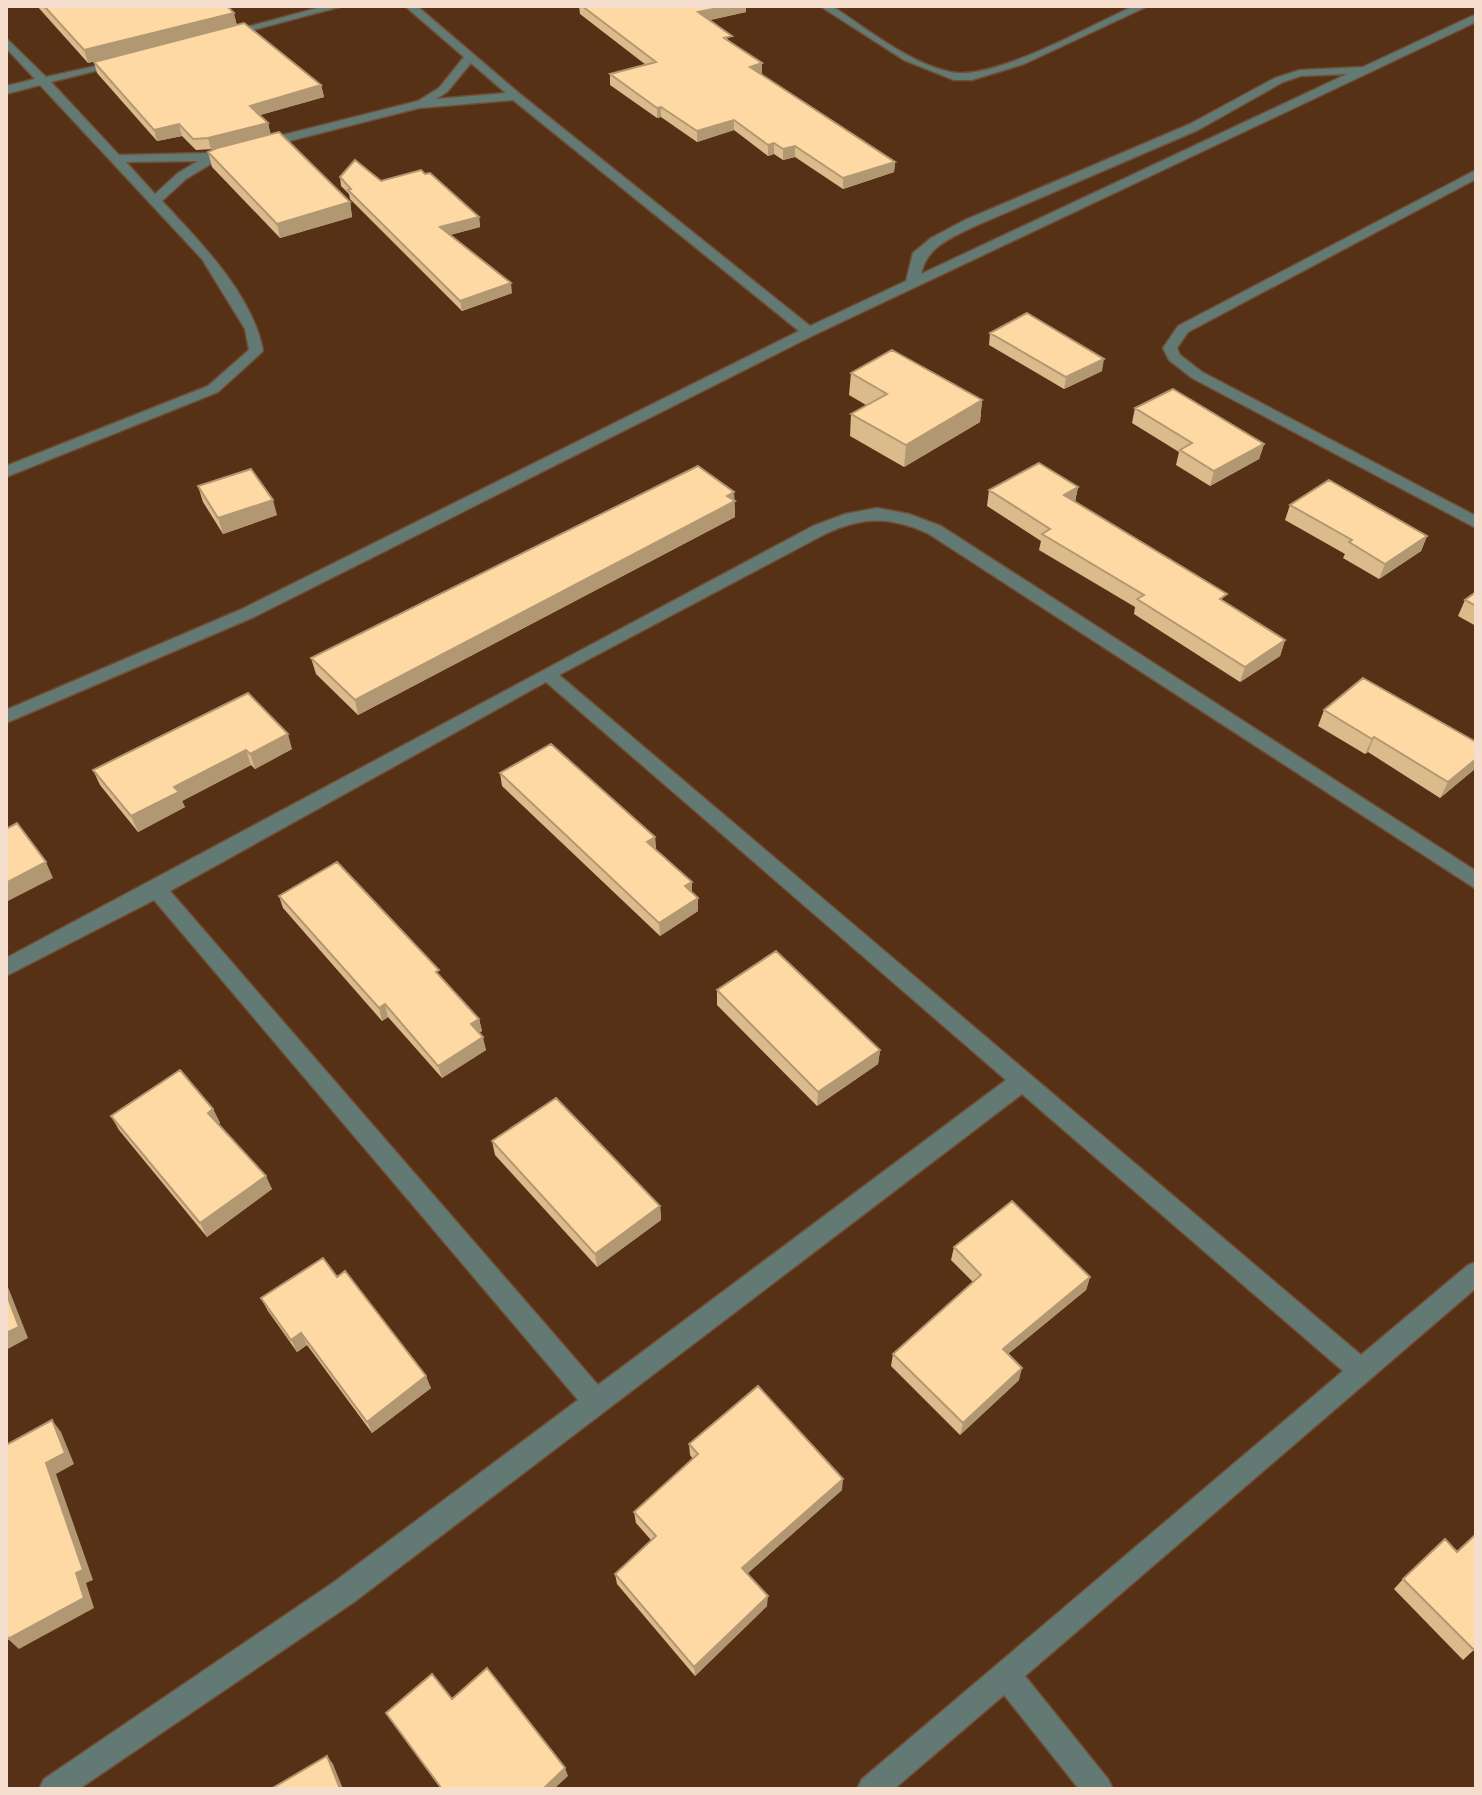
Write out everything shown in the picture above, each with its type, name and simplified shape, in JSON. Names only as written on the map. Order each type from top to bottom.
[{"type":"street","points":[[205,40],[338,6]]},
{"type":"street","points":[[410,6],[516,96],[809,332]]},
{"type":"street","points":[[825,6],[939,73],[969,78],[1016,62],[1143,6]]},
{"type":"street","points":[[6,717],[248,613],[809,332],[1476,18]]},
{"type":"street","points":[[1455,29],[1476,37]]},
{"type":"street","points":[[6,41],[207,257],[252,329],[256,351],[213,389],[6,472]]},
{"type":"street","points":[[419,104],[443,90],[470,57]]},
{"type":"street","points":[[6,90],[131,58]]},
{"type":"street","points":[[912,283],[918,256],[936,241],[1194,127],[1279,80],[1300,73],[1370,70]]},
{"type":"street","points":[[113,159],[169,160],[215,156],[419,104],[516,96]]},
{"type":"street","points":[[156,200],[182,176],[215,156]]},
{"type":"street","points":[[1476,174],[1183,329],[1170,348],[1174,357],[1197,375],[1476,523]]},
{"type":"street","points":[[1062,183],[1092,200]]},
{"type":"street","points":[[6,968],[157,889],[547,674],[843,519],[863,512],[910,517],[948,538],[1476,881]]},
{"type":"street","points":[[547,674],[1361,1371]]},
{"type":"street","points":[[157,889],[597,1403]]},
{"type":"street","points":[[54,1789],[344,1592],[1022,1081]]},
{"type":"street","points":[[872,1789],[1476,1273]]},
{"type":"street","points":[[1006,1675],[1098,1789]]},
{"type":"building","points":[[44,6],[227,6],[234,13],[84,50]]},
{"type":"building","points":[[582,6],[728,6],[698,12],[732,36],[724,38],[762,63],[750,67],[895,162],[843,178],[795,146],[783,149],[774,143],[768,145],[734,120],[697,131],[661,107],[657,108],[610,74],[656,62]]},
{"type":"building","points":[[244,23],[321,85],[250,106],[268,123],[193,139],[179,124],[154,130],[94,62]]},
{"type":"building","points":[[279,132],[350,202],[277,224],[208,152]]},
{"type":"building","points":[[355,160],[381,181],[421,170],[425,174],[430,173],[479,217],[440,227],[511,283],[460,301],[348,190],[351,189],[340,177]]},
{"type":"building","points":[[1027,313],[1104,359],[1066,377],[990,333]]},
{"type":"building","points":[[892,350],[982,400],[906,445],[851,414],[887,394],[851,373]]},
{"type":"building","points":[[1173,389],[1264,444],[1214,471],[1180,450],[1192,443],[1135,408]]},
{"type":"building","points":[[1039,463],[1078,487],[1064,495],[1227,594],[1220,599],[1285,640],[1245,667],[1137,599],[1144,595],[1042,534],[1050,529],[989,490]]},
{"type":"building","points":[[698,466],[734,492],[727,496],[735,501],[355,700],[311,658]]},
{"type":"building","points":[[251,469],[273,500],[218,518],[198,486]]},
{"type":"building","points":[[1329,480],[1427,536],[1385,564],[1349,542],[1352,540],[1290,505]]},
{"type":"building","points":[[1476,592],[1476,606],[1465,600]]},
{"type":"building","points":[[1363,678],[1476,742],[1476,759],[1448,782],[1324,710]]},
{"type":"building","points":[[248,693],[288,734],[250,754],[246,750],[174,787],[179,792],[131,816],[93,770]]},
{"type":"building","points":[[551,744],[655,837],[647,842],[692,882],[685,886],[698,898],[659,923],[500,773]]},
{"type":"building","points":[[17,823],[46,862],[6,883],[6,829]]},
{"type":"building","points":[[337,862],[439,970],[436,972],[479,1019],[471,1024],[483,1037],[438,1066],[385,1004],[379,1008],[279,896]]},
{"type":"building","points":[[776,951],[880,1050],[818,1092],[717,990]]},
{"type":"building","points":[[180,1070],[213,1109],[208,1113],[266,1176],[200,1223],[111,1116]]},
{"type":"building","points":[[556,1098],[660,1206],[595,1254],[492,1141]]},
{"type":"building","points":[[1012,1201],[1090,1277],[1003,1349],[1022,1368],[963,1423],[893,1354],[981,1275],[954,1247]]},
{"type":"building","points":[[323,1258],[337,1277],[345,1271],[426,1376],[367,1422],[301,1333],[291,1340],[261,1298]]},
{"type":"building","points":[[6,1293],[19,1327],[6,1333]]},
{"type":"building","points":[[758,1386],[843,1479],[742,1568],[768,1596],[694,1667],[615,1574],[656,1536],[634,1512],[698,1454],[689,1444]]},
{"type":"building","points":[[52,1420],[65,1453],[46,1463],[83,1570],[76,1573],[84,1598],[8,1639],[6,1445]]},
{"type":"building","points":[[1476,1534],[1474,1650],[1403,1579],[1445,1539],[1457,1552]]},
{"type":"building","points":[[487,1668],[565,1768],[543,1789],[442,1789],[386,1713],[432,1674],[452,1699]]},
{"type":"building","points":[[327,1756],[340,1789],[271,1789]]}]
